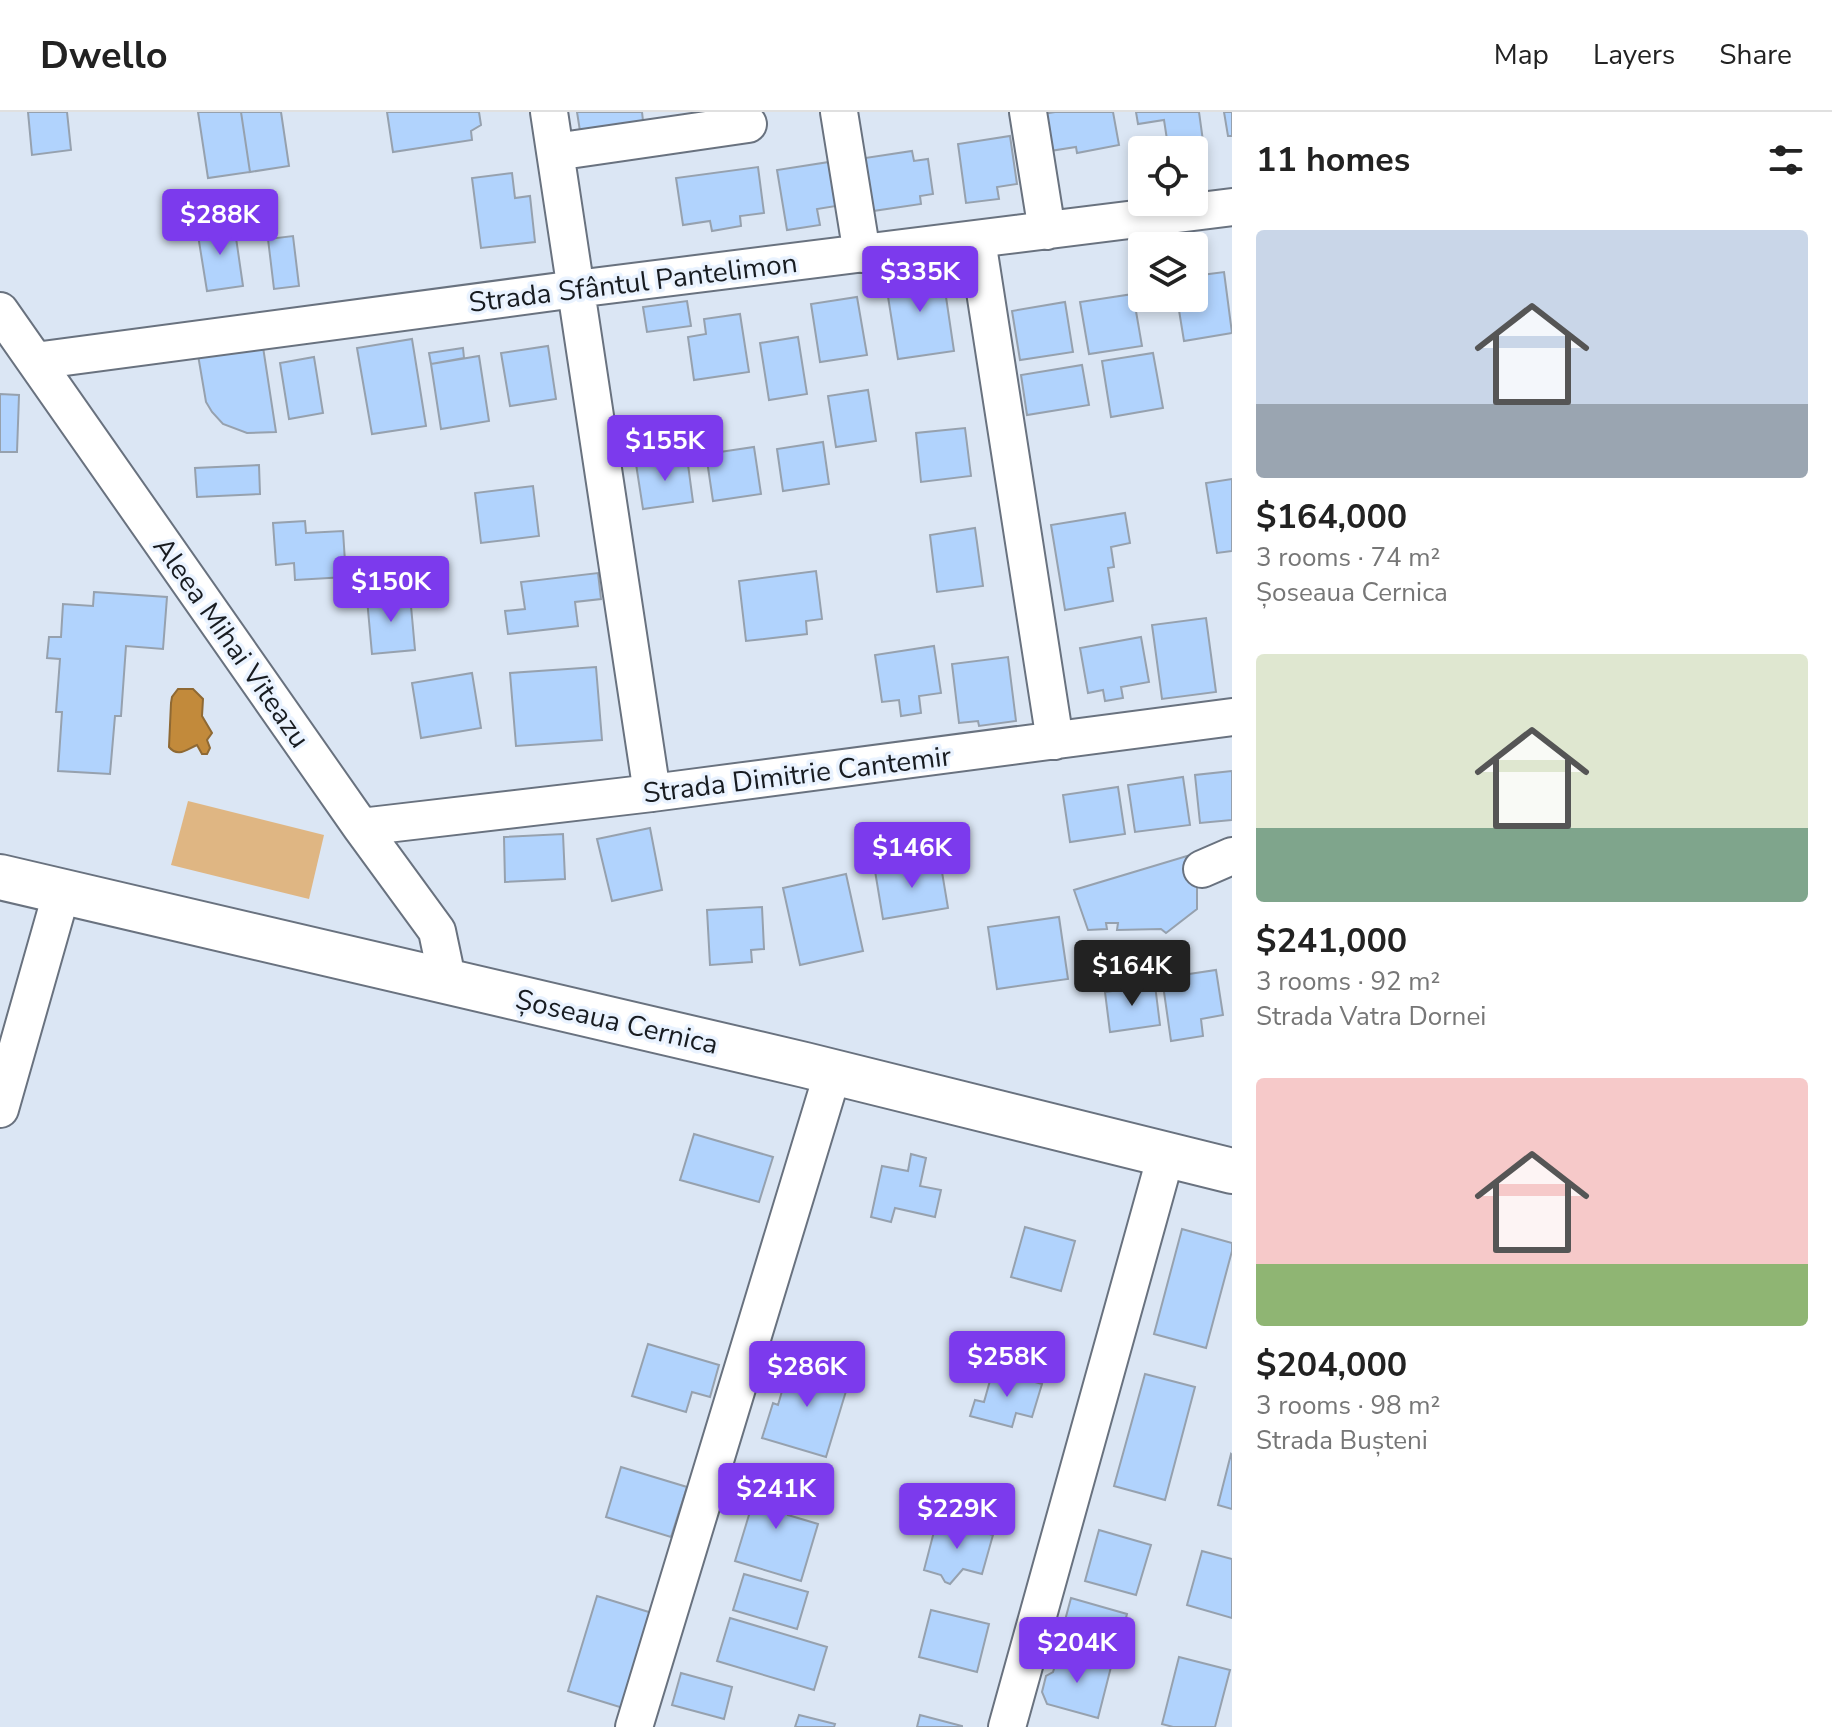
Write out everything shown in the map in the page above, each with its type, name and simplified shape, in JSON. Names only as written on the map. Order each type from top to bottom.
[{"type":"street","points":[[549,112],[652,793]]},
{"type":"street","points":[[839,112],[862,254]]},
{"type":"street","points":[[1028,112],[1047,231]]},
{"type":"street","points":[[555,152],[748,124]]},
{"type":"street","name":"Strada Sfântul Pantelimon","points":[[35,361],[1232,207]]},
{"type":"street","points":[[977,240],[1055,741]]},
{"type":"street","name":"Aleea Mihai Viteazu","points":[[0,311],[437,931],[444,964],[442,980]]},
{"type":"street","name":"Strada Dimitrie Cantemir","points":[[361,827],[652,793],[1232,717]]},
{"type":"street","name":"Șoseaua Cernica","points":[[0,877],[833,1072],[1232,1171]]},
{"type":"street","points":[[0,1109],[62,891]]},
{"type":"street","points":[[634,1727],[833,1072]]},
{"type":"street","points":[[1007,1727],[1166,1155]]},
{"type":"shaded area","points":[[178,689],[193,689],[203,699],[202,716],[212,733],[207,740],[210,748],[207,754],[202,754],[197,745],[179,752],[169,747],[171,703]]},
{"type":"shaded area","points":[[188,801],[324,835],[309,899],[171,865]]},
{"type":"building","points":[[28,112],[67,112],[71,150],[32,155]]},
{"type":"building","points":[[198,112],[241,112],[250,172],[208,178]]},
{"type":"building","points":[[241,112],[281,112],[289,166],[250,172]]},
{"type":"building","points":[[387,112],[479,112],[481,125],[471,131],[472,140],[393,152]]},
{"type":"building","points":[[577,112],[642,112],[643,121],[580,131]]},
{"type":"building","points":[[1113,112],[1119,145],[1077,153],[1076,147],[1050,151],[1043,114]]},
{"type":"building","points":[[1136,112],[1199,112],[1202,136],[1166,136],[1164,120],[1138,124]]},
{"type":"building","points":[[1224,112],[1232,112],[1232,136],[1228,136]]},
{"type":"building","points":[[1010,136],[1017,184],[997,187],[999,199],[966,203],[958,144]]},
{"type":"building","points":[[912,151],[914,161],[928,159],[933,194],[920,196],[921,204],[873,211],[865,158]]},
{"type":"building","points":[[829,162],[836,206],[817,209],[820,225],[787,230],[777,170]]},
{"type":"building","points":[[758,167],[764,213],[740,216],[741,226],[712,231],[710,221],[683,225],[676,178]]},
{"type":"building","points":[[512,173],[515,198],[530,196],[535,242],[481,248],[472,178]]},
{"type":"building","points":[[234,224],[243,286],[207,291],[197,229]]},
{"type":"building","points":[[293,236],[299,286],[274,289],[268,239]]},
{"type":"building","points":[[942,270],[954,351],[898,359],[885,278]]},
{"type":"building","points":[[1224,272],[1232,333],[1184,341],[1179,312],[1208,312],[1208,274]]},
{"type":"building","points":[[1128,295],[1128,312],[1136,312],[1142,346],[1089,354],[1080,302]]},
{"type":"building","points":[[857,297],[867,355],[820,362],[811,304]]},
{"type":"building","points":[[687,301],[691,326],[647,332],[643,307]]},
{"type":"building","points":[[1065,302],[1073,352],[1020,360],[1012,311]]},
{"type":"building","points":[[740,314],[749,372],[694,380],[688,337],[706,334],[704,319]]},
{"type":"building","points":[[798,337],[807,394],[769,400],[760,343]]},
{"type":"building","points":[[412,339],[426,426],[372,434],[357,348]]},
{"type":"building","points":[[548,346],[556,399],[510,406],[501,353]]},
{"type":"building","points":[[263,347],[276,432],[247,433],[223,424],[212,412],[206,402],[198,355]]},
{"type":"building","points":[[463,348],[464,358],[431,364],[429,353]]},
{"type":"building","points":[[1153,353],[1163,408],[1111,417],[1102,361]]},
{"type":"building","points":[[479,356],[489,421],[441,429],[431,364]]},
{"type":"building","points":[[314,357],[323,413],[289,419],[280,363]]},
{"type":"building","points":[[1082,365],[1089,405],[1027,415],[1021,375]]},
{"type":"building","points":[[868,390],[876,441],[836,447],[828,396]]},
{"type":"building","points":[[0,394],[19,395],[17,452],[0,452]]},
{"type":"building","points":[[965,428],[971,476],[921,482],[916,433]]},
{"type":"building","points":[[823,442],[829,484],[783,491],[777,449]]},
{"type":"building","points":[[754,447],[761,494],[713,501],[706,454]]},
{"type":"building","points":[[687,457],[693,502],[643,509],[636,464]]},
{"type":"building","points":[[259,465],[260,494],[197,497],[195,468]]},
{"type":"building","points":[[1232,479],[1232,551],[1217,553],[1206,483]]},
{"type":"building","points":[[533,486],[539,536],[481,543],[475,493]]},
{"type":"building","points":[[1125,513],[1130,543],[1111,547],[1114,567],[1108,568],[1113,601],[1065,610],[1051,525]]},
{"type":"building","points":[[305,521],[306,533],[343,531],[346,577],[295,580],[294,563],[276,565],[273,523]]},
{"type":"building","points":[[975,528],[983,586],[937,592],[930,535]]},
{"type":"building","points":[[816,571],[822,619],[806,621],[807,634],[746,641],[739,581]]},
{"type":"building","points":[[598,573],[601,599],[575,602],[578,626],[508,634],[505,611],[525,609],[521,582]]},
{"type":"building","points":[[94,592],[167,597],[163,649],[126,646],[121,716],[115,716],[110,774],[58,771],[62,712],[56,712],[60,659],[47,658],[49,637],[61,637],[63,604],[93,606]]},
{"type":"building","points":[[410,595],[415,650],[372,654],[367,599]]},
{"type":"building","points":[[1206,618],[1216,692],[1162,699],[1152,625]]},
{"type":"building","points":[[1141,637],[1149,682],[1121,687],[1123,698],[1105,701],[1103,690],[1088,693],[1080,648]]},
{"type":"building","points":[[934,646],[941,693],[919,696],[921,713],[901,716],[899,700],[882,702],[875,655]]},
{"type":"building","points":[[1008,657],[1016,721],[979,726],[978,721],[959,723],[952,664]]},
{"type":"building","points":[[596,667],[602,740],[516,746],[510,673]]},
{"type":"building","points":[[472,673],[481,728],[421,738],[412,683]]},
{"type":"building","points":[[1232,771],[1232,820],[1200,823],[1195,775]]},
{"type":"building","points":[[1183,777],[1190,825],[1135,832],[1128,785]]},
{"type":"building","points":[[1118,787],[1125,834],[1070,842],[1063,795]]},
{"type":"building","points":[[650,828],[662,890],[612,901],[597,839]]},
{"type":"building","points":[[563,834],[565,879],[505,882],[504,837]]},
{"type":"building","points":[[1187,856],[1197,887],[1197,909],[1166,933],[1161,929],[1117,930],[1118,923],[1106,923],[1107,929],[1088,930],[1074,890]]},
{"type":"building","points":[[940,860],[948,908],[883,919],[875,871]]},
{"type":"building","points":[[846,874],[863,951],[800,965],[783,888]]},
{"type":"building","points":[[762,907],[764,949],[751,950],[752,962],[710,965],[707,910]]},
{"type":"building","points":[[1059,917],[1068,979],[997,989],[988,927]]},
{"type":"building","points":[[1216,970],[1223,1015],[1201,1019],[1203,1036],[1171,1041],[1162,978]]},
{"type":"building","points":[[1155,985],[1160,1025],[1110,1032],[1105,992]]},
{"type":"building","points":[[694,1134],[773,1157],[759,1202],[680,1180]]},
{"type":"building","points":[[911,1154],[926,1158],[920,1186],[941,1190],[935,1217],[895,1208],[891,1222],[871,1217],[882,1166],[908,1171]]},
{"type":"building","points":[[1025,1227],[1075,1241],[1061,1291],[1011,1277]]},
{"type":"building","points":[[1182,1229],[1232,1243],[1206,1348],[1154,1334]]},
{"type":"building","points":[[648,1344],[719,1365],[710,1397],[692,1392],[686,1412],[632,1396]]},
{"type":"building","points":[[791,1360],[850,1378],[826,1457],[762,1438],[773,1403],[778,1405]]},
{"type":"building","points":[[993,1370],[1042,1384],[1032,1417],[1016,1413],[1012,1427],[970,1416],[975,1400],[984,1402]]},
{"type":"building","points":[[1145,1374],[1195,1387],[1165,1500],[1114,1486]]},
{"type":"building","points":[[1232,1455],[1232,1509],[1218,1505]]},
{"type":"building","points":[[621,1467],[687,1487],[671,1537],[606,1517]]},
{"type":"building","points":[[762,1472],[798,1483],[788,1515],[818,1524],[801,1581],[735,1561]]},
{"type":"building","points":[[937,1520],[993,1535],[982,1574],[963,1569],[950,1584],[941,1575],[924,1570]]},
{"type":"building","points":[[1099,1530],[1151,1545],[1136,1595],[1085,1581]]},
{"type":"building","points":[[1202,1551],[1232,1559],[1232,1618],[1187,1605]]},
{"type":"building","points":[[744,1574],[808,1592],[797,1629],[733,1610]]},
{"type":"building","points":[[597,1596],[652,1613],[623,1708],[568,1691]]},
{"type":"building","points":[[1071,1598],[1127,1614],[1113,1665],[1057,1650]]},
{"type":"building","points":[[931,1610],[989,1624],[977,1672],[919,1657]]},
{"type":"building","points":[[730,1618],[827,1647],[814,1690],[717,1661]]},
{"type":"building","points":[[1059,1653],[1111,1667],[1098,1718],[1047,1704],[1042,1692],[1046,1676],[1053,1672]]},
{"type":"building","points":[[1179,1657],[1230,1670],[1215,1727],[1162,1724]]},
{"type":"building","points":[[681,1673],[732,1687],[724,1719],[672,1705]]},
{"type":"building","points":[[799,1715],[835,1724],[834,1727],[795,1727]]},
{"type":"building","points":[[920,1715],[962,1726],[962,1727],[917,1727]]}]
